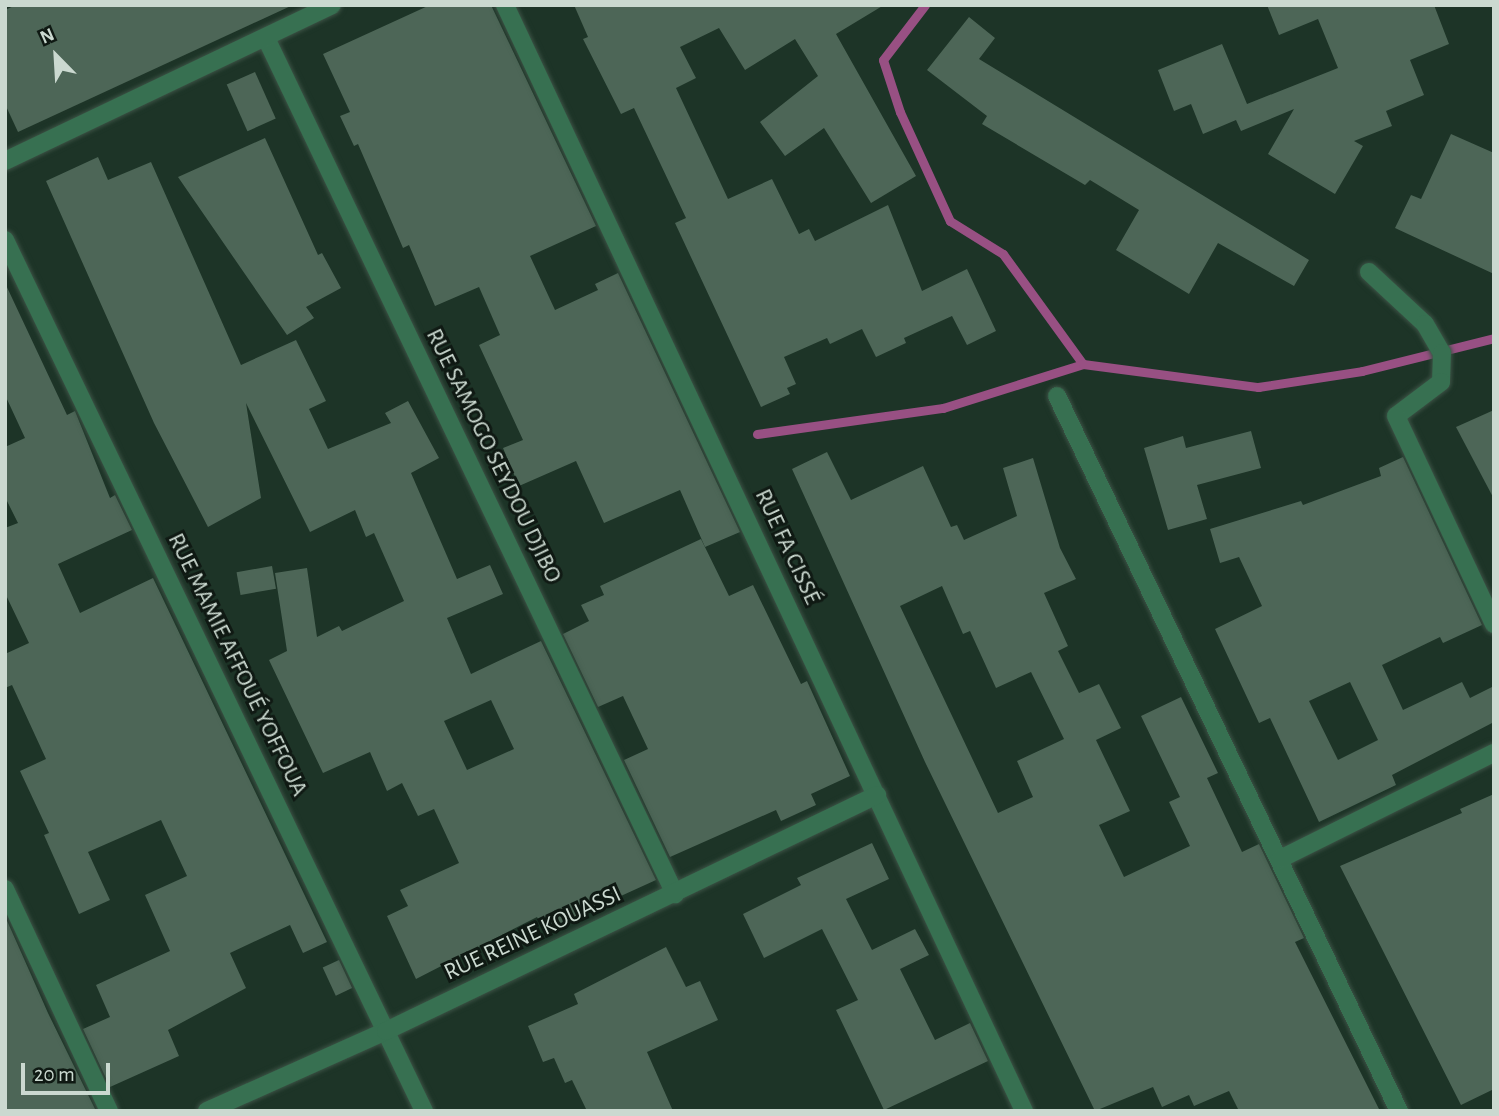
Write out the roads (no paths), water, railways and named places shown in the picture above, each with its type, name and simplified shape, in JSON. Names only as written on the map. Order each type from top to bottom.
[{"type":"street","points":[[5,161],[332,5]]},
{"type":"street","name":"RUE FA CISSÉ","points":[[505,5],[1024,1111]]},
{"type":"street","name":"RUE SAMOGO SEYDOU DJIBO","points":[[266,38],[675,894]]},
{"type":"street","name":"RUE MAMIE AFFOUÉ YOFFOUA","points":[[5,240],[424,1111]]},
{"type":"street","points":[[1369,272],[1425,324],[1442,353],[1441,382],[1396,415],[1494,624]]},
{"type":"street","points":[[1057,396],[1399,1111]]},
{"type":"street","points":[[1280,859],[1494,753]]},
{"type":"street","name":"RUE REINE KOUASSI","points":[[207,1111],[386,1031],[675,894],[877,794]]},
{"type":"street","points":[[5,889],[108,1111]]},
{"type":"waterway","points":[[925,5],[883,60],[900,112],[950,221],[1003,254],[1083,364]]},
{"type":"waterway","points":[[757,434],[943,408],[1083,364],[1258,387],[1362,371],[1494,338]]}]
